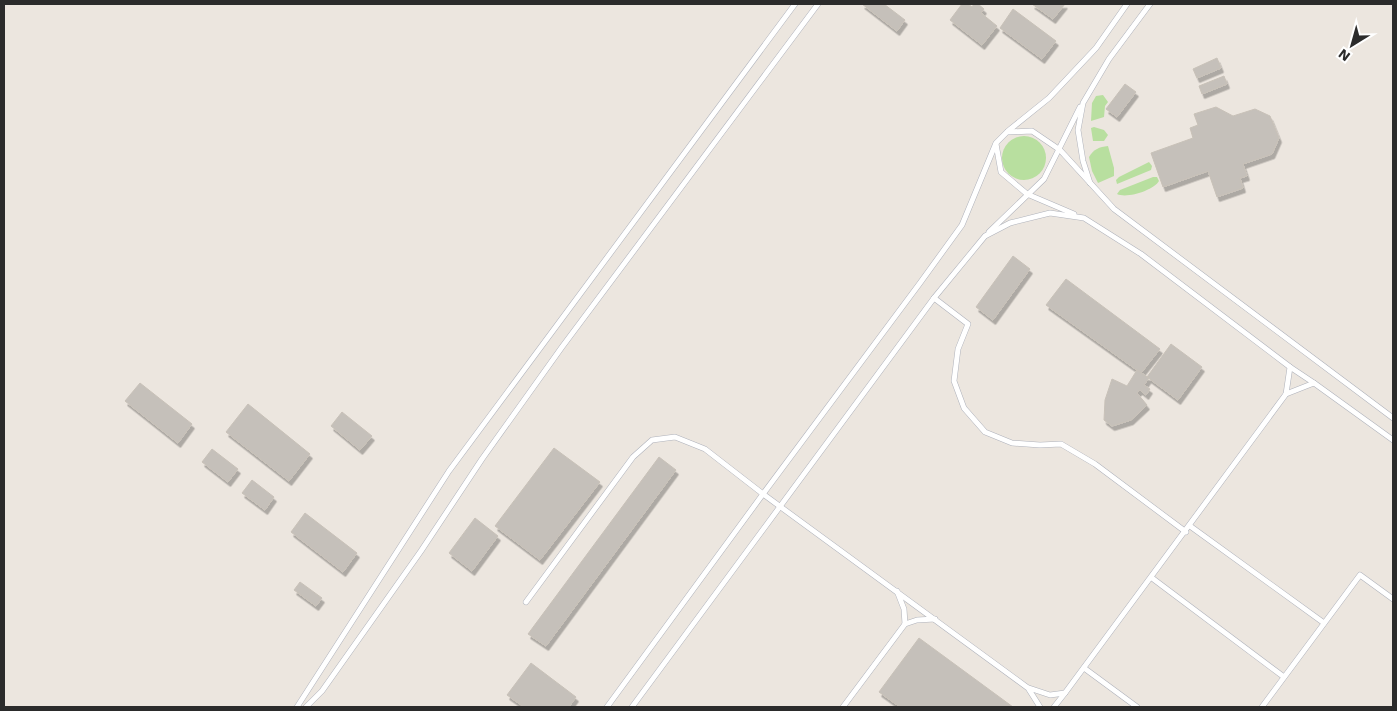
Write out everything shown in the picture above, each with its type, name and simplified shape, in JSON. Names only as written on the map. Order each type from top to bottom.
[{"type":"lane","points":[[297,707],[449,471],[795,4]]},
{"type":"lane","points":[[306,707],[322,691],[482,459],[562,347],[818,4]]},
{"type":"lane","points":[[607,707],[962,225],[996,143],[1049,98],[1096,48],[1127,4]]},
{"type":"lane","points":[[632,707],[934,298],[985,236],[1044,179],[1083,102],[1109,59],[1150,4]]},
{"type":"lane","points":[[1083,102],[1078,130],[1083,162],[1091,186]]},
{"type":"lane","points":[[1007,132],[1032,131],[1060,150],[1114,209],[1393,418]]},
{"type":"lane","points":[[996,143],[1001,172],[1027,194],[1084,218],[1141,254],[1290,367],[1393,440]]},
{"type":"lane","points":[[985,236],[1010,223],[1050,213],[1084,218]]},
{"type":"lane","points":[[934,298],[968,324],[958,349],[954,381],[964,408],[985,432],[1012,443],[1061,444],[1095,464],[1186,532]]},
{"type":"lane","points":[[1054,707],[1152,578],[1286,394],[1290,367]]},
{"type":"lane","points":[[1286,394],[1314,383]]},
{"type":"lane","points":[[526,602],[633,457],[652,440],[675,437],[705,449],[763,494],[1028,688],[1050,695],[1065,693]]},
{"type":"lane","points":[[1190,526],[1324,623]]},
{"type":"lane","points":[[1262,707],[1360,574],[1393,599]]},
{"type":"lane","points":[[1152,578],[1284,677]]},
{"type":"lane","points":[[897,591],[904,609],[905,624]]},
{"type":"lane","points":[[843,707],[905,624],[918,620],[935,619]]},
{"type":"lane","points":[[1084,668],[1137,707]]},
{"type":"lane","points":[[1028,688],[1040,707]]},
{"type":"green space","points":[[1103,95],[1108,102],[1105,106],[1104,117],[1091,121],[1092,103],[1096,96]]},
{"type":"green space","points":[[1091,128],[1104,130],[1108,135],[1104,141],[1093,141]]},
{"type":"green space","points":[[1024,136],[1036,140],[1042,146],[1046,158],[1042,170],[1036,176],[1024,180],[1012,176],[1006,170],[1002,158],[1006,146],[1012,140]]},
{"type":"green space","points":[[1108,146],[1114,168],[1114,176],[1098,183],[1092,171],[1089,157],[1097,149]]},
{"type":"green space","points":[[1149,162],[1152,166],[1151,170],[1117,184],[1116,180],[1119,177]]},
{"type":"green space","points":[[1157,177],[1159,181],[1152,188],[1133,194],[1117,194],[1120,190]]},
{"type":"building","points":[[862,4],[884,4],[905,20],[897,31]]},
{"type":"building","points":[[962,4],[968,4],[972,7],[974,4],[978,4],[984,9],[981,13],[997,26],[982,45],[950,20]]},
{"type":"building","points":[[1032,4],[1065,4],[1053,19]]},
{"type":"building","points":[[1013,9],[1056,41],[1042,59],[1000,28]]},
{"type":"building","points":[[1217,58],[1221,68],[1197,78],[1193,69]]},
{"type":"building","points":[[1224,76],[1227,84],[1202,94],[1199,86]]},
{"type":"building","points":[[1125,84],[1136,92],[1117,117],[1106,109]]},
{"type":"building","points":[[1216,107],[1233,116],[1255,109],[1270,116],[1279,138],[1272,154],[1243,164],[1247,176],[1240,178],[1243,188],[1217,197],[1208,171],[1163,187],[1151,153],[1193,138],[1190,128],[1198,125],[1194,114]]},
{"type":"building","points":[[1013,256],[1030,269],[993,320],[976,307]]},
{"type":"building","points":[[1066,279],[1160,349],[1141,373],[1046,305]]},
{"type":"building","points":[[1171,344],[1202,367],[1178,400],[1147,377]]},
{"type":"building","points":[[1137,370],[1149,378],[1144,385],[1150,389],[1146,395],[1140,390],[1137,393],[1147,405],[1131,420],[1112,426],[1104,420],[1105,400],[1112,379],[1127,386]]},
{"type":"building","points":[[140,383],[192,424],[178,443],[125,401]]},
{"type":"building","points":[[248,404],[310,454],[289,481],[226,432]]},
{"type":"building","points":[[342,412],[372,436],[360,450],[331,426]]},
{"type":"building","points":[[554,448],[600,482],[540,560],[495,526]]},
{"type":"building","points":[[212,449],[238,469],[228,482],[202,462]]},
{"type":"building","points":[[659,457],[676,470],[546,646],[528,634]]},
{"type":"building","points":[[252,480],[274,497],[265,510],[242,493]]},
{"type":"building","points":[[305,513],[357,553],[343,572],[291,532]]},
{"type":"building","points":[[475,518],[498,536],[472,571],[449,553]]},
{"type":"building","points":[[300,582],[322,598],[316,606],[294,590]]},
{"type":"building","points":[[919,638],[1013,707],[900,707],[879,692]]},
{"type":"building","points":[[531,663],[576,697],[569,707],[524,707],[507,695]]}]
